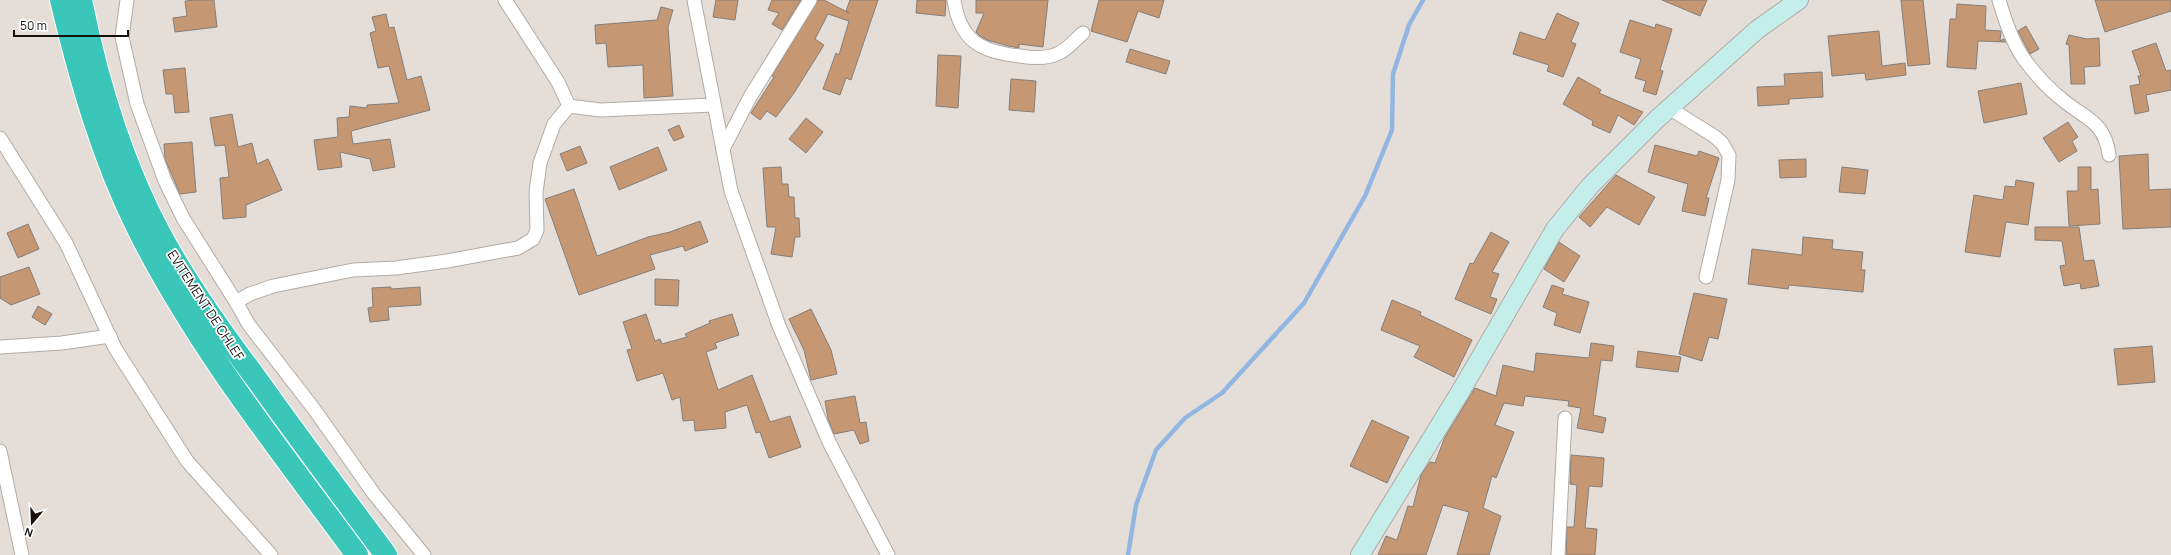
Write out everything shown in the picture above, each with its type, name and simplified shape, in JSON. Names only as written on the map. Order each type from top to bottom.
[{"type":"highway","name":"EVITEMENT DE CHLEF","points":[[61,0],[85,96],[109,164],[138,228],[159,268],[201,339],[225,375],[357,555]]},
{"type":"highway","name":"EVITEMENT DE CHLEF","points":[[81,0],[101,84],[128,166],[160,233],[191,287],[224,335],[386,555]]},
{"type":"main road","points":[[1360,555],[1462,388],[1555,229],[1590,186],[1669,108],[1758,29],[1799,0]]},
{"type":"street","points":[[127,0],[123,42],[137,104],[165,181],[182,218],[249,325],[314,409],[374,494],[424,555]]},
{"type":"street","points":[[505,0],[558,82],[569,106]]},
{"type":"street","points":[[694,0],[713,105],[731,191],[779,326],[830,444],[888,555]]},
{"type":"street","points":[[723,150],[750,97],[810,0]]},
{"type":"street","points":[[954,0],[957,14],[969,38],[984,49],[997,54],[1033,58],[1059,53],[1083,33]]},
{"type":"street","points":[[1999,0],[2012,38],[2024,58],[2064,101],[2090,118],[2099,127],[2107,142],[2109,154]]},
{"type":"street","points":[[569,106],[600,110],[713,105]]},
{"type":"street","points":[[236,302],[250,294],[273,286],[353,270],[396,268],[447,261],[518,248],[529,242],[533,239],[537,230],[536,192],[540,163],[554,124],[569,106]]},
{"type":"street","points":[[1669,108],[1714,136],[1722,143],[1729,156],[1728,180],[1706,277]]},
{"type":"street","points":[[0,138],[66,243],[110,336],[187,461],[271,555]]},
{"type":"street","points":[[0,347],[62,343],[110,336]]},
{"type":"street","points":[[1558,555],[1565,418]]},
{"type":"street","points":[[0,452],[22,555]]},
{"type":"building","points":[[214,0],[217,27],[175,32],[173,18],[187,16],[185,1]]},
{"type":"building","points":[[716,0],[738,0],[735,20],[713,17]]},
{"type":"building","points":[[772,0],[801,0],[782,30],[772,24],[779,13],[768,10]]},
{"type":"building","points":[[818,0],[824,0],[849,13],[846,11],[850,0],[878,0],[851,80],[846,78],[840,95],[823,89],[836,53],[839,55],[849,21],[828,14],[815,39],[824,45],[794,93],[776,117],[767,111],[760,120],[751,113],[774,77],[772,76]]},
{"type":"building","points":[[917,0],[946,0],[945,16],[916,13]]},
{"type":"building","points":[[976,0],[1048,0],[1043,47],[1019,44],[1019,48],[987,40],[980,36],[976,32],[984,13],[976,13]]},
{"type":"building","points":[[1099,0],[1164,0],[1159,18],[1138,11],[1127,42],[1091,31]]},
{"type":"building","points":[[1662,0],[1707,0],[1700,16]]},
{"type":"building","points":[[1901,0],[1923,0],[1930,64],[1908,66]]},
{"type":"building","points":[[2095,0],[2171,0],[2171,11],[2105,32]]},
{"type":"building","points":[[1957,4],[1986,6],[1985,30],[2001,31],[2000,41],[2004,39],[2006,42],[1978,41],[1976,69],[1947,67],[1950,19],[1956,19]]},
{"type":"building","points":[[661,7],[673,10],[668,27],[673,96],[644,98],[643,65],[608,67],[606,43],[596,44],[595,25],[657,20]]},
{"type":"building","points":[[1557,13],[1579,23],[1571,42],[1576,44],[1563,77],[1547,71],[1549,65],[1513,54],[1520,32],[1545,40]]},
{"type":"building","points":[[386,14],[389,28],[394,27],[407,80],[421,76],[430,110],[351,131],[353,144],[390,139],[395,167],[373,171],[370,159],[340,152],[342,167],[318,170],[314,140],[338,137],[337,118],[349,117],[350,106],[367,108],[367,105],[399,103],[389,66],[378,68],[370,33],[376,31],[372,17]]},
{"type":"building","points":[[1630,20],[1655,28],[1656,24],[1672,29],[1660,70],[1663,71],[1656,95],[1643,91],[1646,81],[1635,78],[1641,59],[1620,52]]},
{"type":"building","points":[[2026,26],[2039,49],[2030,54],[2018,31]]},
{"type":"building","points":[[1879,31],[1882,66],[1905,63],[1906,75],[1866,80],[1865,73],[1832,76],[1828,36]]},
{"type":"building","points":[[2069,35],[2087,39],[2099,38],[2100,66],[2084,67],[2085,84],[2071,84],[2069,45],[2066,44]]},
{"type":"building","points":[[2156,43],[2166,71],[2171,70],[2171,90],[2146,95],[2149,111],[2135,114],[2130,86],[2140,84],[2138,76],[2141,76],[2132,51]]},
{"type":"building","points":[[1130,49],[1170,61],[1166,74],[1126,62]]},
{"type":"building","points":[[938,55],[961,56],[958,108],[936,106]]},
{"type":"building","points":[[185,68],[189,112],[175,113],[173,94],[166,94],[163,70]]},
{"type":"building","points":[[1822,72],[1823,97],[1789,99],[1789,104],[1758,106],[1757,87],[1785,86],[1784,74]]},
{"type":"building","points":[[1578,77],[1601,90],[1599,93],[1643,112],[1634,125],[1618,115],[1610,133],[1592,125],[1593,121],[1563,104]]},
{"type":"building","points":[[1011,79],[1036,81],[1034,112],[1009,110]]},
{"type":"building","points":[[2021,83],[2027,114],[1984,123],[1978,91]]},
{"type":"building","points":[[232,114],[238,147],[252,143],[257,164],[268,159],[282,190],[246,205],[246,217],[223,219],[220,178],[229,177],[225,145],[215,146],[210,118]]},
{"type":"building","points":[[806,118],[823,132],[806,153],[789,139]]},
{"type":"building","points":[[2068,122],[2078,137],[2072,141],[2077,151],[2059,162],[2043,138]]},
{"type":"building","points":[[679,125],[684,137],[674,141],[668,130]]},
{"type":"building","points":[[192,142],[196,192],[180,194],[165,159],[164,144]]},
{"type":"building","points":[[1655,145],[1697,156],[1699,151],[1719,158],[1706,198],[1709,198],[1705,216],[1682,211],[1688,184],[1648,172]]},
{"type":"building","points":[[580,146],[587,163],[567,171],[560,154]]},
{"type":"building","points":[[658,147],[667,170],[619,190],[610,167]]},
{"type":"building","points":[[2148,154],[2149,190],[2171,189],[2171,227],[2123,229],[2119,156]]},
{"type":"building","points":[[1806,159],[1806,177],[1780,178],[1779,160]]},
{"type":"building","points":[[781,167],[782,184],[788,184],[789,197],[794,197],[795,218],[799,218],[800,237],[795,237],[792,257],[771,254],[776,227],[767,227],[763,168]]},
{"type":"building","points":[[1842,167],[1868,170],[1865,194],[1839,192]]},
{"type":"building","points":[[2078,167],[2091,167],[2091,190],[2098,189],[2100,224],[2069,226],[2067,191],[2078,191]]},
{"type":"building","points":[[1616,175],[1655,197],[1639,225],[1607,207],[1590,227],[1579,217]]},
{"type":"building","points":[[2016,180],[2034,183],[2028,225],[2006,222],[2000,257],[1965,252],[1974,195],[2003,200],[2005,186],[2015,187]]},
{"type":"building","points":[[574,189],[597,256],[648,237],[670,232],[700,221],[708,242],[685,251],[683,246],[650,255],[655,269],[579,295],[545,199]]},
{"type":"building","points":[[28,224],[39,249],[18,258],[7,233]]},
{"type":"building","points":[[2035,227],[2079,227],[2084,261],[2094,260],[2099,286],[2081,289],[2080,283],[2064,286],[2060,266],[2066,265],[2062,241],[2035,240]]},
{"type":"building","points":[[1491,232],[1509,242],[1492,272],[1499,274],[1490,297],[1497,299],[1491,314],[1455,299],[1470,263],[1473,264]]},
{"type":"building","points":[[1803,237],[1833,240],[1832,249],[1863,252],[1861,270],[1865,270],[1863,292],[1789,285],[1788,289],[1748,284],[1752,249],[1802,255]]},
{"type":"building","points":[[1559,242],[1580,256],[1564,282],[1544,269]]},
{"type":"building","points":[[29,267],[40,294],[11,305],[0,298],[0,277]]},
{"type":"building","points":[[655,279],[679,280],[678,306],[655,305]]},
{"type":"building","points":[[1552,285],[1564,289],[1562,294],[1589,302],[1580,333],[1554,325],[1557,313],[1543,307]]},
{"type":"building","points":[[391,287],[391,289],[420,287],[421,305],[388,307],[389,320],[370,322],[368,308],[373,307],[372,288]]},
{"type":"building","points":[[1694,293],[1727,299],[1718,339],[1709,337],[1702,361],[1679,354]]},
{"type":"building","points":[[1392,300],[1421,312],[1420,315],[1472,340],[1454,377],[1414,357],[1420,346],[1381,330]]},
{"type":"building","points":[[38,306],[52,314],[45,325],[32,317]]},
{"type":"building","points":[[811,309],[831,350],[837,374],[811,380],[804,350],[789,319]]},
{"type":"building","points":[[646,314],[655,341],[660,339],[662,344],[687,337],[685,334],[710,323],[709,321],[732,314],[739,335],[715,343],[717,348],[706,352],[718,390],[752,375],[770,422],[790,416],[801,447],[769,458],[760,432],[756,433],[747,405],[725,412],[726,428],[695,431],[694,420],[683,421],[680,397],[672,400],[663,373],[637,381],[627,350],[632,349],[623,322]]},
{"type":"building","points":[[1591,343],[1614,346],[1612,361],[1601,360],[1593,415],[1606,418],[1603,433],[1577,428],[1581,408],[1568,406],[1569,401],[1525,396],[1523,406],[1504,403],[1495,425],[1514,432],[1496,478],[1492,476],[1483,508],[1501,516],[1489,555],[1457,555],[1469,512],[1443,505],[1426,555],[1378,555],[1386,536],[1397,540],[1408,506],[1413,507],[1421,475],[1430,462],[1435,463],[1445,437],[1475,388],[1496,396],[1503,365],[1534,372],[1536,353],[1589,358]]},
{"type":"building","points":[[2152,346],[2155,382],[2118,385],[2114,349]]},
{"type":"building","points":[[1638,351],[1681,357],[1678,372],[1636,367]]},
{"type":"building","points":[[855,396],[860,423],[866,422],[869,441],[860,444],[854,430],[834,434],[828,419],[825,401]]},
{"type":"building","points":[[1372,420],[1409,437],[1387,483],[1350,466]]},
{"type":"building","points":[[1571,455],[1604,458],[1602,487],[1589,486],[1585,528],[1597,529],[1595,555],[1566,555],[1567,527],[1574,527],[1577,485],[1570,484]]},
{"type":"waterway","points":[[1128,555],[1136,505],[1156,450],[1185,418],[1222,393],[1304,303],[1365,196],[1392,130],[1393,74],[1409,25],[1423,0]]}]
